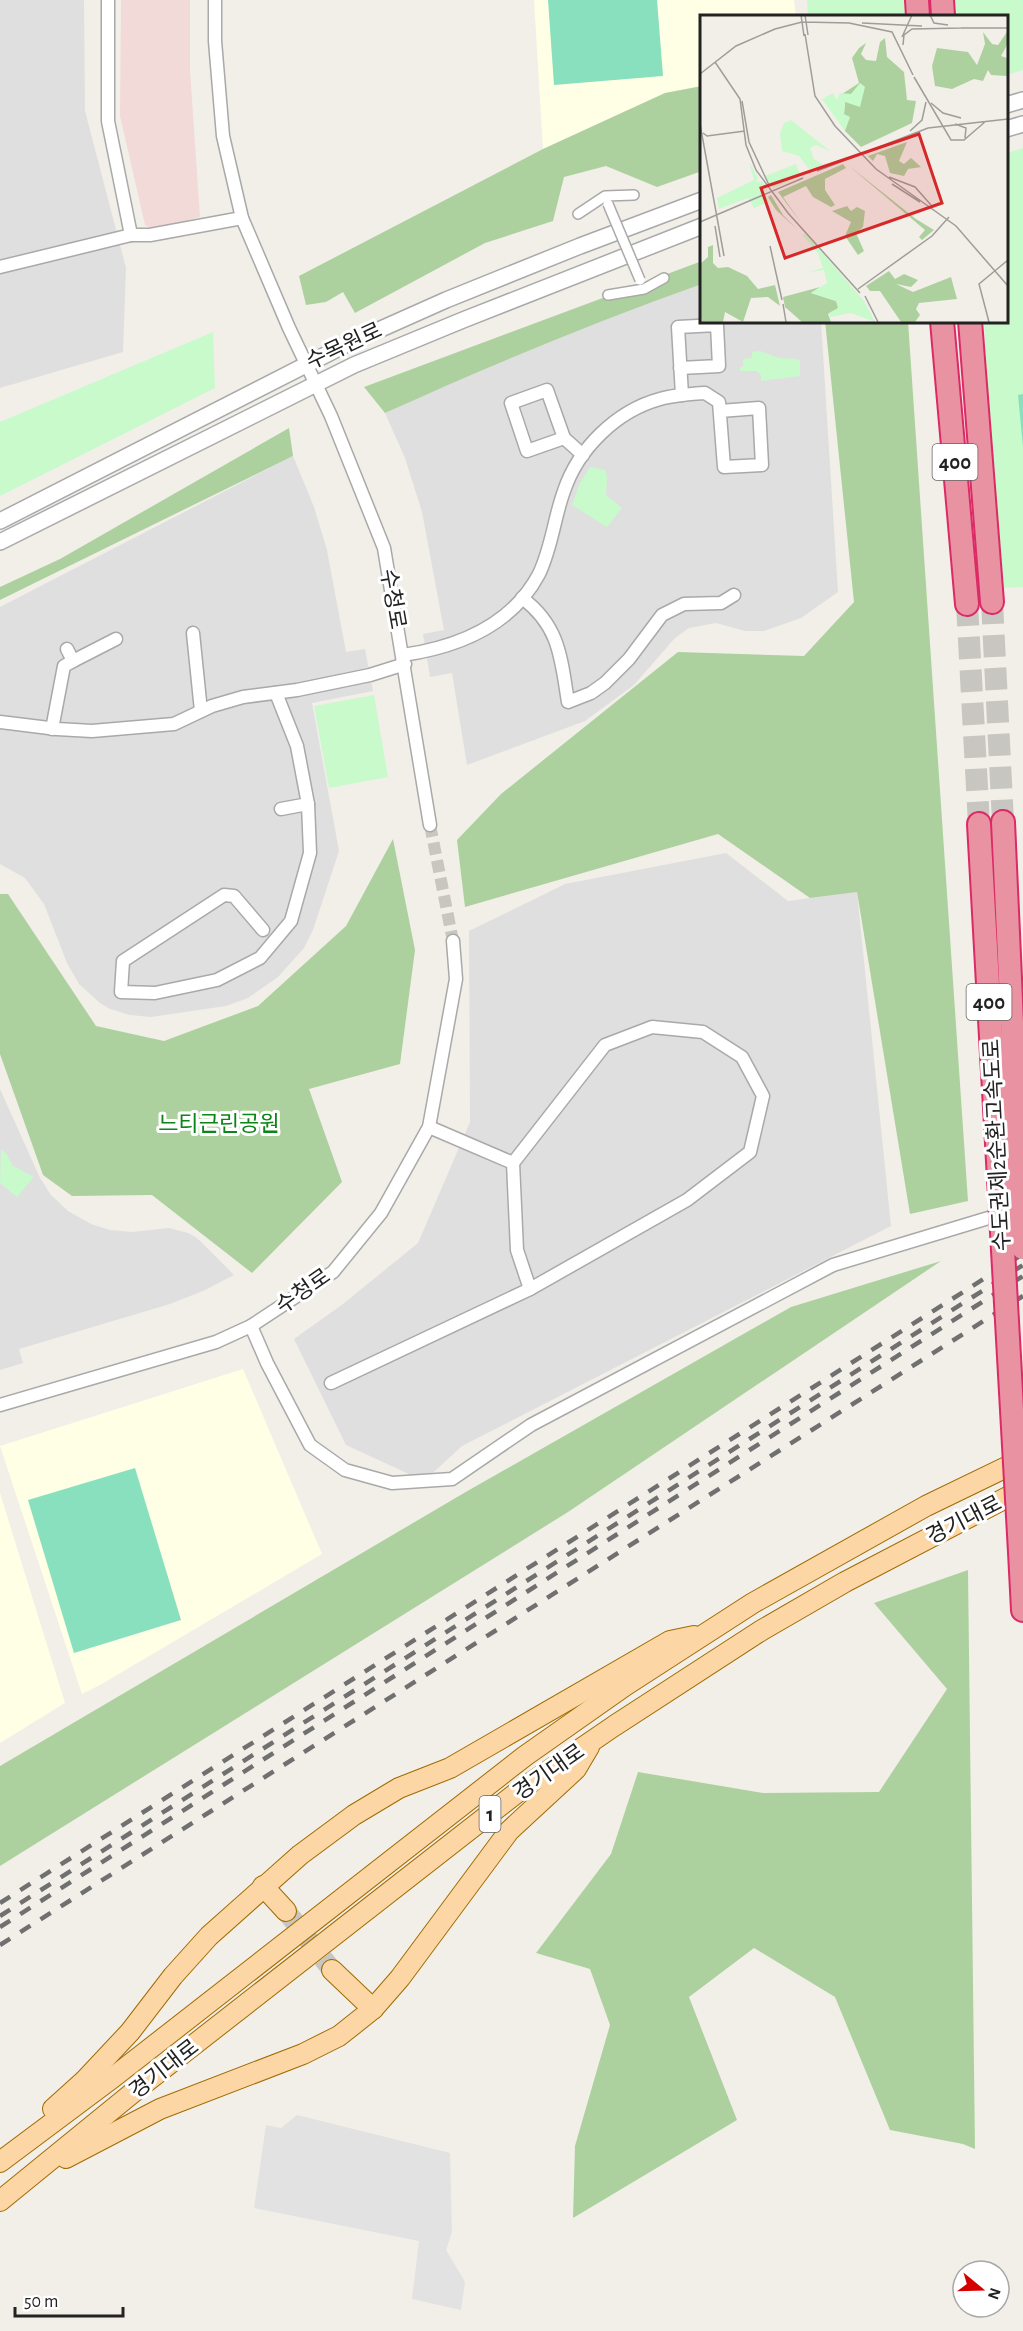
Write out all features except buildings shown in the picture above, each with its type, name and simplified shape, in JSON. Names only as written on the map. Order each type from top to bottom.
[{"type":"highway","points":[[917,0],[918,15]]},
{"type":"highway","points":[[942,0],[943,15]]},
{"type":"highway","name":"400","points":[[942,322],[967,604]]},
{"type":"highway","name":"400","points":[[970,322],[992,602]]},
{"type":"highway","name":"수도권제2순환고속도로","points":[[1003,822],[1009,1179],[1023,1610]]},
{"type":"highway","name":"수도권제2순환고속도로","points":[[979,824],[1009,1179],[1023,1248]]},
{"type":"main road","name":"경기대로","points":[[0,2162],[111,2079],[525,1756],[626,1685],[753,1603],[926,1506],[1023,1459]]},
{"type":"main road","name":"경기대로","points":[[0,2201],[141,2086],[519,1791],[593,1740],[790,1614],[845,1582],[1023,1490]]},
{"type":"main road","points":[[19,2147],[43,2118],[84,2081],[130,2032],[173,1976],[209,1936],[300,1855],[354,1815],[399,1788],[450,1768],[669,1641],[705,1634]]},
{"type":"main road","points":[[36,2173],[160,2109],[303,2054],[339,2036],[373,2010],[400,1978],[509,1831],[576,1769],[593,1740]]},
{"type":"main road","points":[[263,1886],[286,1911]]},
{"type":"main road","points":[[332,1970],[373,2010]]},
{"type":"street","points":[[108,0],[108,121],[131,235]]},
{"type":"street","name":"수청로","points":[[215,0],[215,41],[223,136],[242,218],[289,328],[331,416],[384,548],[430,825]]},
{"type":"street","points":[[1008,104],[1023,100]]},
{"type":"street","points":[[1008,128],[1023,124]]},
{"type":"street","points":[[578,214],[607,200],[634,195]]},
{"type":"street","points":[[607,200],[644,289]]},
{"type":"street","name":"수목원로","points":[[0,521],[307,363],[446,300],[700,201]]},
{"type":"street","points":[[0,267],[131,235],[150,235],[242,218]]},
{"type":"street","name":"수목원로","points":[[0,542],[354,366],[463,320],[700,227]]},
{"type":"street","points":[[608,295],[644,289],[664,278]]},
{"type":"street","points":[[680,368],[719,366],[717,325],[678,327],[680,368],[682,395]]},
{"type":"street","points":[[564,438],[527,451],[511,403],[548,390],[564,438],[583,455]]},
{"type":"street","points":[[0,722],[52,729],[92,731],[174,724],[201,711],[243,697],[370,675],[404,659],[471,637],[502,618],[522,598],[538,575],[548,553],[564,488],[592,443],[622,417],[653,401],[705,393],[719,402],[724,467],[762,465],[759,408],[720,411]]},
{"type":"street","points":[[522,598],[540,612],[554,633],[568,702],[591,693],[605,683],[629,659],[662,615],[684,604],[721,603],[734,595]]},
{"type":"street","points":[[193,633],[201,711]]},
{"type":"street","points":[[52,729],[64,666],[70,655],[116,639]]},
{"type":"street","points":[[264,930],[234,896],[224,895],[123,962],[121,992],[155,993],[217,980],[260,958],[291,921],[310,853],[308,804],[297,746],[276,693]]},
{"type":"street","points":[[281,809],[308,804]]},
{"type":"street","name":"수청로","points":[[0,1405],[216,1342],[251,1326],[333,1272],[381,1213],[429,1127],[456,979],[453,941]]},
{"type":"street","points":[[331,1383],[530,1289],[687,1200],[750,1152],[763,1096],[742,1057],[703,1032],[652,1027],[605,1045],[513,1163],[517,1250],[530,1289]]},
{"type":"street","points":[[429,1127],[513,1163]]},
{"type":"street","points":[[251,1326],[267,1363],[310,1445],[345,1470],[392,1483],[452,1479],[531,1425],[833,1264],[991,1218],[1023,1206]]},
{"type":"shaded area","points":[[0,0],[84,0],[85,111],[126,268],[123,352],[0,388]]},
{"type":"shaded area","points":[[121,0],[190,0],[190,70],[200,217],[154,230],[145,225],[120,116]]},
{"type":"shaded area","points":[[534,0],[794,0],[796,15],[700,15],[700,86],[665,93],[543,149]]},
{"type":"shaded area","points":[[700,285],[700,322],[821,322],[838,592],[801,618],[764,631],[745,631],[716,623],[689,628],[675,638],[634,685],[585,721],[467,765],[452,673],[430,677],[423,634],[444,630],[422,512],[405,458],[385,413],[472,373],[588,325]]},
{"type":"shaded area","points":[[293,456],[314,507],[327,550],[346,652],[365,649],[373,691],[312,703],[339,851],[313,930],[304,948],[278,977],[248,998],[226,1006],[151,1017],[130,1015],[110,1009],[79,984],[67,963],[44,904],[25,878],[0,864],[0,607]]},
{"type":"shaded area","points":[[726,853],[788,901],[857,892],[891,1226],[462,1446],[424,1481],[346,1445],[294,1339],[343,1304],[418,1243],[470,1122],[469,931],[565,884]]},
{"type":"shaded area","points":[[0,1089],[40,1178],[51,1195],[68,1211],[91,1224],[110,1230],[132,1232],[169,1228],[188,1233],[197,1238],[234,1275],[170,1304],[19,1349],[23,1363],[0,1370]]},
{"type":"shaded area","points":[[243,1369],[322,1554],[82,1694],[0,1446]]},
{"type":"shaded area","points":[[0,1493],[65,1703],[0,1743]]},
{"type":"shaded area","points":[[297,2115],[450,2153],[452,2232],[446,2250],[465,2282],[461,2310],[412,2299],[419,2241],[254,2208],[266,2125],[281,2128]]},
{"type":"green space","points":[[548,0],[657,0],[663,76],[554,85]]},
{"type":"green space","points":[[807,0],[1023,0],[1023,70],[1008,75],[1008,15],[808,15]]},
{"type":"green space","points":[[700,86],[700,172],[657,187],[606,166],[564,177],[553,221],[485,243],[355,313],[343,292],[326,302],[306,305],[299,276],[543,149],[665,93]]},
{"type":"green space","points":[[1023,148],[1023,587],[998,588],[984,322],[1008,322],[1008,153]]},
{"type":"green space","points":[[700,262],[700,285],[542,345],[385,413],[364,387]]},
{"type":"green space","points":[[825,322],[908,322],[968,1201],[910,1214],[857,892],[810,898],[718,834],[465,907],[457,840],[501,794],[678,652],[804,656],[854,602]]},
{"type":"green space","points":[[213,332],[215,388],[0,496],[0,422]]},
{"type":"green space","points":[[760,351],[779,358],[797,359],[800,361],[800,376],[761,381],[761,375],[756,371],[740,371],[740,367],[743,367],[743,359],[752,358],[752,352]]},
{"type":"green space","points":[[1023,394],[1023,447],[1018,395]]},
{"type":"green space","points":[[289,428],[293,456],[0,600],[0,587],[60,559]]},
{"type":"green space","points":[[590,467],[605,470],[606,495],[622,508],[607,527],[572,505],[579,485]]},
{"type":"green space","points":[[374,695],[388,777],[329,788],[314,706]]},
{"type":"green space","name":"느티근린공원","points":[[393,839],[415,950],[400,1064],[309,1089],[342,1182],[252,1273],[152,1195],[72,1196],[43,1175],[0,1054],[0,894],[8,894],[96,1026],[164,1041],[258,1006],[346,926]]},
{"type":"green space","points":[[1,1149],[13,1166],[34,1177],[17,1197],[0,1183]]},
{"type":"green space","points":[[941,1261],[568,1512],[0,1866],[0,1766],[464,1493],[791,1307]]},
{"type":"green space","points":[[135,1468],[181,1620],[74,1653],[28,1500]]},
{"type":"green space","points":[[968,1570],[975,2149],[963,2144],[890,2130],[835,1997],[754,1948],[689,1997],[737,2120],[573,2218],[575,2146],[610,2025],[590,1969],[536,1953],[611,1854],[638,1772],[763,1793],[879,1792],[947,1689],[874,1603]]},
{"type":"tunnel","points":[[992,602],[1003,822]]},
{"type":"tunnel","points":[[967,604],[979,824]]},
{"type":"tunnel","points":[[430,825],[453,941]]},
{"type":"tunnel","points":[[286,1911],[332,1970]]},
{"type":"railway","points":[[0,1903],[1023,1254]]},
{"type":"railway","points":[[0,1916],[1023,1265]]},
{"type":"railway","points":[[0,1927],[1023,1276]]},
{"type":"railway","points":[[0,1945],[1023,1296]]}]
